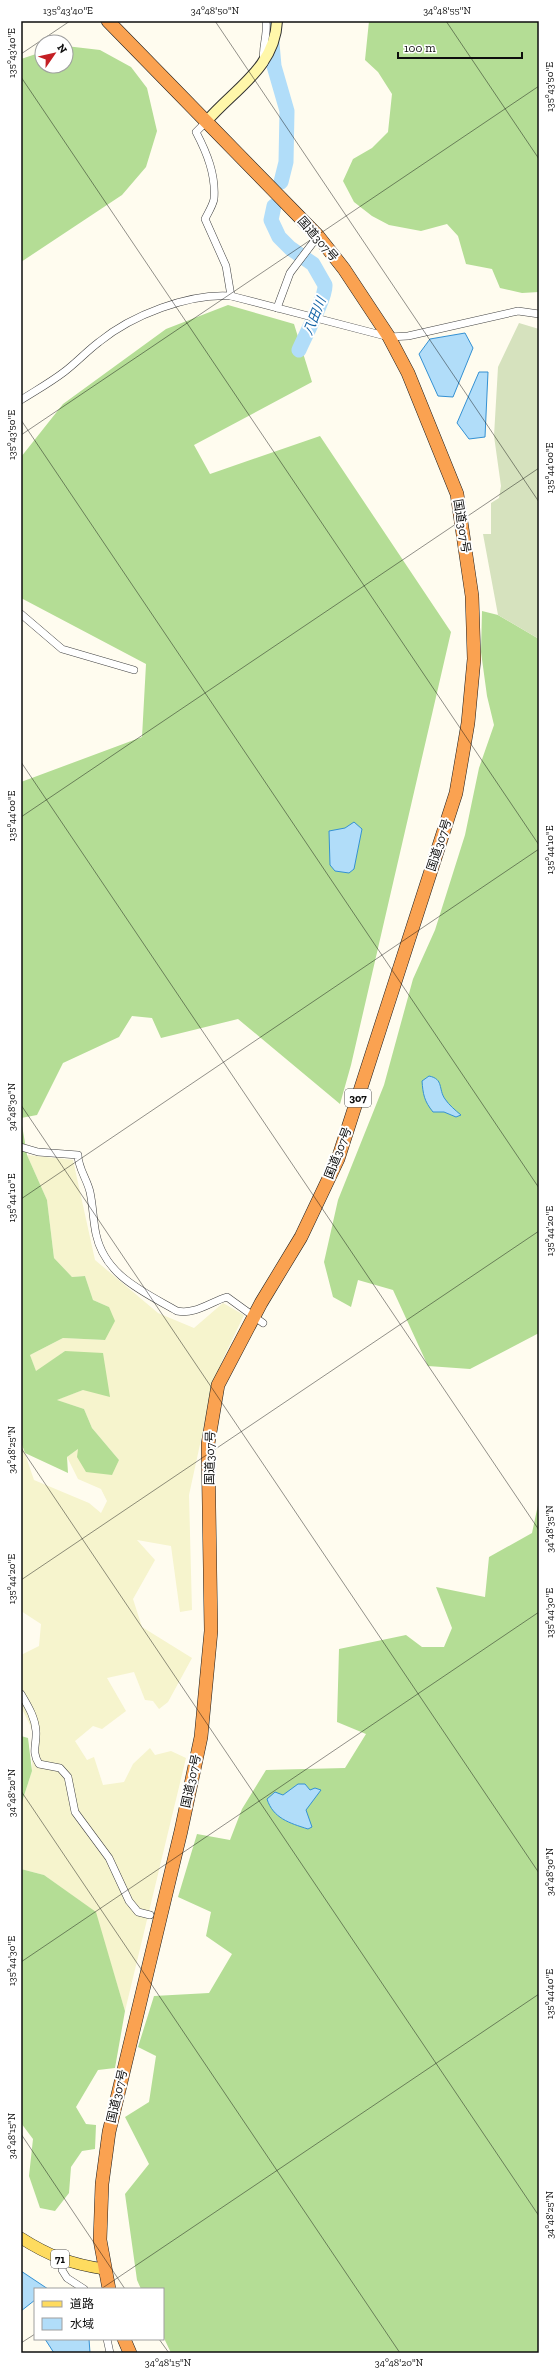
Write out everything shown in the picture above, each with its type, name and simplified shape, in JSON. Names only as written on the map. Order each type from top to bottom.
[{"type":"highway","name":"国道307号","points":[[108,21],[318,236],[344,269],[389,337],[408,373],[457,494],[472,596],[474,659],[468,723],[456,793],[338,1159],[301,1237],[259,1319],[218,1385],[208,1444],[211,1631],[201,1737],[181,1831],[109,2132],[101,2198],[100,2240],[104,2269],[109,2288]]},
{"type":"highway","points":[[124,2340],[130,2353]]},
{"type":"main road","name":"71","points":[[21,2238],[46,2254],[64,2260],[104,2269]]},
{"type":"street","points":[[264,63],[262,54],[266,42],[266,21]]},
{"type":"street","points":[[231,296],[226,266],[205,219],[214,200],[212,173],[208,154],[196,132],[264,63],[275,37],[277,21]]},
{"type":"street","points":[[277,308],[290,273],[318,236]]},
{"type":"street","points":[[21,400],[66,371],[100,341],[130,320],[181,302],[213,294],[231,296],[389,337],[408,336],[518,311],[539,314]]},
{"type":"street","points":[[21,614],[62,649],[134,670]]},
{"type":"street","points":[[21,1147],[38,1152],[78,1154],[78,1160],[90,1192],[96,1235],[102,1253],[113,1269],[135,1287],[184,1312],[199,1310],[227,1297],[259,1319]]},
{"type":"street","points":[[21,1694],[34,1720],[36,1733],[34,1755],[38,1764],[60,1768],[68,1777],[75,1812],[110,1858],[129,1901],[138,1912],[150,1915]]},
{"type":"street","points":[[64,2260],[62,2270],[67,2278],[82,2288]]},
{"type":"street","points":[[107,2340],[110,2353]]},
{"type":"shaded area","points":[[27,1155],[73,1160],[95,1260],[158,1313],[194,1328],[223,1303],[244,1315],[222,1361],[212,1389],[189,1495],[192,1610],[180,1612],[171,1546],[137,1540],[155,1560],[133,1599],[142,1627],[192,1658],[168,1702],[159,1709],[153,1701],[145,1700],[134,1672],[107,1678],[126,1711],[102,1729],[93,1726],[75,1741],[87,1760],[94,1757],[103,1785],[124,1782],[133,1764],[150,1748],[155,1755],[171,1751],[186,1758],[125,2011],[95,1912],[44,1875],[21,1869],[21,1805],[32,1771],[33,1731],[21,1707],[21,1655],[39,1646],[41,1624],[21,1611],[21,1442],[34,1480],[89,1503],[101,1513],[107,1501],[101,1489],[78,1479],[67,1457],[78,1449],[119,1460],[92,1428],[84,1409],[56,1400],[83,1390],[65,1351],[36,1372],[30,1355],[63,1338],[105,1340],[109,1307],[93,1300],[85,1276],[72,1277],[54,1258],[47,1200]]},
{"type":"green space","points":[[369,21],[539,21],[539,292],[522,293],[500,288],[492,269],[466,264],[458,236],[447,224],[421,231],[389,225],[372,216],[354,202],[343,181],[353,159],[372,148],[388,132],[392,94],[378,72],[365,60]]},
{"type":"green space","points":[[74,47],[100,50],[131,67],[147,88],[157,131],[146,167],[122,195],[21,262],[21,59],[34,55],[34,74],[74,74]]},
{"type":"green space","points":[[228,305],[294,324],[312,382],[194,445],[210,474],[320,436],[451,632],[351,1065],[340,1104],[238,1019],[161,1038],[152,1018],[132,1016],[119,1037],[63,1063],[37,1115],[21,1118],[21,782],[142,737],[146,664],[21,598],[21,457],[63,404],[166,329]]},
{"type":"green space","points":[[519,323],[539,329],[539,639],[498,615],[483,534],[491,534],[491,503],[499,498],[501,486],[494,436],[498,367]]},
{"type":"green space","points":[[482,611],[498,615],[539,639],[539,1333],[470,1369],[428,1366],[393,1290],[358,1280],[351,1307],[333,1297],[324,1262],[338,1200],[384,1085],[413,979],[435,930],[465,835],[479,768],[494,725],[487,696],[481,652]]},
{"type":"green space","points":[[21,1119],[27,1155],[47,1200],[54,1258],[72,1277],[85,1276],[93,1300],[109,1307],[115,1321],[105,1340],[63,1338],[30,1355],[36,1371],[65,1351],[103,1353],[110,1397],[83,1390],[57,1400],[84,1409],[92,1428],[119,1460],[112,1475],[86,1472],[77,1457],[78,1449],[67,1457],[68,1473],[25,1453],[21,1442]]},
{"type":"green space","points":[[539,1500],[539,2353],[171,2353],[164,2338],[164,2288],[141,2288],[137,2280],[125,2194],[149,2164],[125,2117],[149,2102],[156,2056],[138,2047],[154,1996],[209,1993],[232,1954],[206,1936],[211,1912],[178,1897],[197,1834],[230,1840],[242,1809],[266,1770],[345,1768],[366,1734],[337,1722],[339,1649],[406,1635],[422,1647],[444,1647],[452,1628],[436,1587],[485,1597],[489,1557],[532,1533]]},
{"type":"green space","points":[[21,1736],[28,1738],[32,1771],[21,1805]]},
{"type":"green space","points":[[21,1869],[44,1875],[96,1912],[125,2011],[115,2068],[98,2070],[76,2107],[86,2124],[96,2125],[95,2149],[82,2151],[71,2167],[69,2193],[55,2211],[40,2208],[29,2176],[33,2139],[21,2123]]},
{"type":"water","points":[[465,333],[473,348],[453,397],[438,396],[419,354],[430,339]]},
{"type":"water","points":[[479,372],[488,372],[485,437],[469,439],[457,423]]},
{"type":"water","points":[[354,822],[362,829],[354,869],[349,873],[335,871],[330,865],[329,831],[345,828]]},
{"type":"water","points":[[429,1076],[437,1079],[445,1099],[461,1115],[456,1117],[444,1112],[433,1112],[426,1101],[422,1086],[422,1081]]},
{"type":"water","points":[[298,1784],[305,1784],[310,1790],[315,1788],[321,1790],[306,1810],[312,1827],[308,1829],[283,1819],[273,1811],[267,1799],[275,1792],[283,1795]]},
{"type":"water","points":[[21,2271],[46,2288],[34,2288],[34,2301],[21,2311]]},
{"type":"water","points":[[46,2340],[89,2340],[90,2353],[54,2353]]},
{"type":"waterway","name":"八田川","points":[[270,21],[274,66],[287,111],[286,162],[281,182]]},
{"type":"waterway","name":"八田川","points":[[274,206],[271,220],[279,237],[290,248],[313,264],[325,285],[319,307],[299,350]]}]
